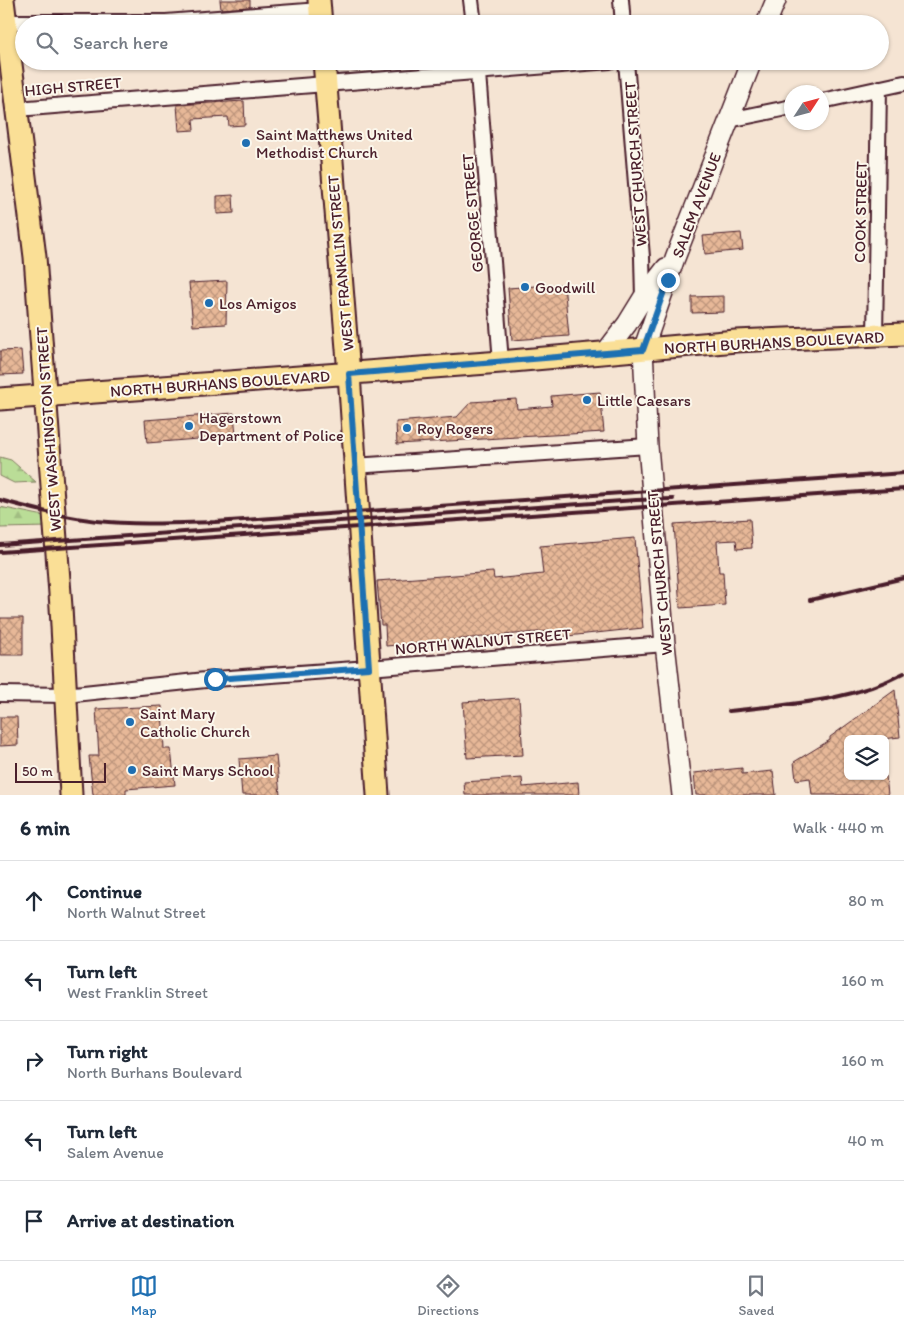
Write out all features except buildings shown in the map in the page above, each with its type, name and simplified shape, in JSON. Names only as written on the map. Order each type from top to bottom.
[{"type":"main road","points":[[3,0],[16,109]]},
{"type":"main road","name":"WEST FRANKLIN STREET","points":[[324,70],[349,374],[378,795]]},
{"type":"main road","name":"WEST WASHINGTON STREET","points":[[16,109],[31,212],[61,607],[71,795]]},
{"type":"main road","name":"NORTH BURHANS BOULEVARD","points":[[0,399],[349,374],[736,341],[904,334]]},
{"type":"street","points":[[471,0],[473,15]]},
{"type":"street","points":[[621,0],[622,15]]},
{"type":"street","points":[[770,15],[776,0]]},
{"type":"street","points":[[264,15],[320,11]]},
{"type":"street","points":[[5,22],[15,22]]},
{"type":"street","name":"WEST WASHINGTON STREET","points":[[0,68],[5,85],[16,109]]},
{"type":"street","name":"HIGH STREET","points":[[16,109],[325,84],[444,70]]},
{"type":"street","name":"GEORGE STREET","points":[[478,70],[501,362]]},
{"type":"street","name":"WEST CHURCH STREET","points":[[627,70],[642,256],[643,298]]},
{"type":"street","name":"SALEM AVENUE","points":[[643,350],[675,258],[748,70]]},
{"type":"street","points":[[829,99],[904,83]]},
{"type":"street","name":"COOK STREET","points":[[875,336],[879,88]]},
{"type":"street","points":[[729,120],[784,109]]},
{"type":"street","points":[[605,353],[627,324],[643,298],[675,258]]},
{"type":"street","name":"WEST CHURCH STREET","points":[[643,350],[648,446],[665,644],[682,795]]},
{"type":"street","points":[[354,466],[648,446]]},
{"type":"street","name":"NORTH WALNUT STREET","points":[[0,694],[65,695],[215,679],[665,644]]},
{"type":"green space","points":[[0,457],[11,460],[36,482],[14,483],[0,476]]},
{"type":"green space","points":[[0,507],[49,517],[49,527],[0,528]]},
{"type":"railway","points":[[0,500],[48,512],[97,521],[141,523],[215,522],[904,473]]},
{"type":"railway","points":[[0,552],[904,489]]},
{"type":"railway","points":[[0,545],[636,500],[673,499]]},
{"type":"railway","points":[[810,600],[904,578]]},
{"type":"railway","points":[[729,711],[796,704],[841,696],[883,683],[904,673]]},
{"type":"place","name":"Saint Matthews United Methodist Church","points":[[246,143]]},
{"type":"place","name":"Goodwill","points":[[525,287]]},
{"type":"place","name":"Los Amigos","points":[[209,303]]},
{"type":"place","name":"Little Caesars","points":[[587,400]]},
{"type":"place","name":"Hagerstown Department of Police","points":[[189,426]]},
{"type":"place","name":"Roy Rogers","points":[[407,428]]},
{"type":"place","name":"Saint Mary Catholic Church","points":[[130,722]]},
{"type":"place","name":"Saint Marys School","points":[[132,770]]},
{"type":"route","points":[[215,679],[369,668],[349,374],[643,350],[668,280]]}]
